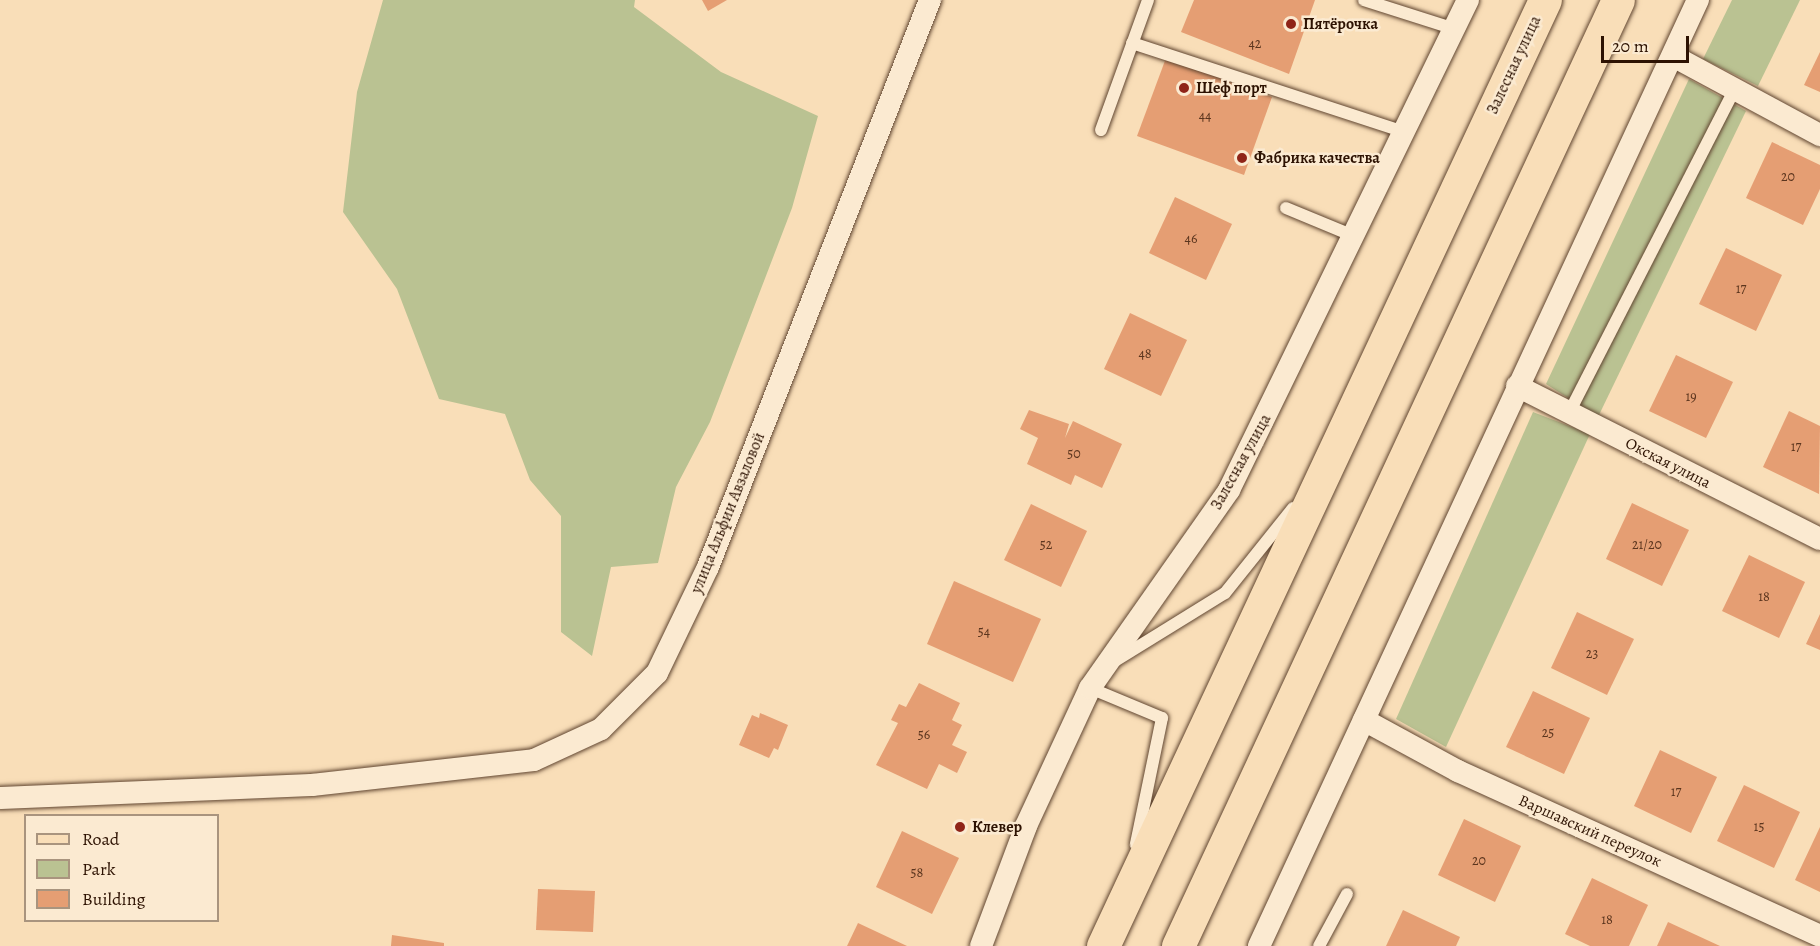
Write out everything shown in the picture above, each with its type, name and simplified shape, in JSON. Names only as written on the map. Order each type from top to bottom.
[{"type":"main road","name":"Залесная улица","points":[[1103,946],[1320,475],[1545,0]]},
{"type":"main road","points":[[1178,946],[1618,0]]},
{"type":"street","name":"улица Альфии Авзаловой","points":[[0,798],[312,785],[534,760],[601,729],[657,673],[708,567],[930,0]]},
{"type":"street","name":"Залесная улица","points":[[981,946],[1026,826],[1090,688],[1229,490],[1356,237],[1468,0]]},
{"type":"street","points":[[1259,946],[1698,0]]},
{"type":"street","points":[[1672,56],[1820,135]]},
{"type":"street","name":"Окская улица","points":[[1517,387],[1820,539]]},
{"type":"street","name":"Варшавский переулок","points":[[1364,720],[1458,771],[1820,936]]},
{"type":"lane","points":[[1101,130],[1148,0]]},
{"type":"lane","points":[[1364,0],[1455,29]]},
{"type":"lane","points":[[1132,43],[1405,132]]},
{"type":"lane","points":[[1569,412],[1735,88]]},
{"type":"lane","points":[[1286,208],[1356,237]]},
{"type":"lane","points":[[1105,667],[1225,593],[1320,475]]},
{"type":"lane","points":[[1090,688],[1162,718],[1126,898]]},
{"type":"lane","points":[[1319,946],[1347,894]]},
{"type":"green space","points":[[383,0],[635,0],[634,7],[721,72],[818,116],[792,208],[710,422],[676,487],[658,563],[611,567],[592,656],[561,632],[561,516],[530,480],[505,414],[439,399],[397,289],[343,212],[357,92]]},
{"type":"green space","points":[[1732,0],[1800,0],[1758,86],[1703,59]]},
{"type":"green space","points":[[1689,79],[1746,111],[1598,417],[1546,384]]},
{"type":"green space","points":[[1533,412],[1590,434],[1446,747],[1396,719]]},
{"type":"building","points":[[702,0],[727,0],[708,11]]},
{"type":"building","points":[[1194,0],[1315,0],[1289,74],[1181,32]]},
{"type":"building","points":[[1820,52],[1820,92],[1804,85]]},
{"type":"building","points":[[1166,58],[1272,97],[1244,175],[1137,136]]},
{"type":"building","points":[[1772,142],[1820,165],[1820,189],[1803,225],[1746,198]]},
{"type":"building","points":[[1175,197],[1232,224],[1206,280],[1149,253]]},
{"type":"building","points":[[1726,248],[1782,275],[1756,331],[1699,304]]},
{"type":"building","points":[[1130,313],[1187,340],[1161,396],[1104,369]]},
{"type":"building","points":[[1676,355],[1733,382],[1706,438],[1649,411]]},
{"type":"building","points":[[1029,410],[1069,424],[1065,438],[1073,421],[1122,444],[1102,488],[1075,475],[1071,485],[1027,464],[1038,438],[1020,429]]},
{"type":"building","points":[[1789,411],[1820,426],[1819,494],[1763,467]]},
{"type":"building","points":[[1632,503],[1689,530],[1662,586],[1606,559]]},
{"type":"building","points":[[1031,504],[1087,531],[1061,587],[1004,560]]},
{"type":"building","points":[[1749,555],[1805,582],[1779,638],[1722,611]]},
{"type":"building","points":[[954,581],[1041,619],[1013,682],[927,644]]},
{"type":"building","points":[[1577,612],[1634,639],[1607,695],[1551,668]]},
{"type":"building","points":[[1820,614],[1820,650],[1806,644]]},
{"type":"building","points":[[919,683],[960,703],[952,720],[962,725],[952,745],[967,752],[957,773],[939,764],[927,789],[876,765],[898,723],[891,720],[899,704],[906,707]]},
{"type":"building","points":[[1533,691],[1590,718],[1564,774],[1506,747]]},
{"type":"building","points":[[760,713],[788,725],[778,750],[774,748],[769,758],[739,745],[752,715],[759,718]]},
{"type":"building","points":[[1660,750],[1717,777],[1691,833],[1634,806]]},
{"type":"building","points":[[1744,785],[1800,812],[1774,868],[1717,841]]},
{"type":"building","points":[[1464,819],[1521,846],[1495,902],[1438,875]]},
{"type":"building","points":[[1820,827],[1820,892],[1795,880]]},
{"type":"building","points":[[902,831],[959,858],[932,914],[876,887]]},
{"type":"building","points":[[1592,878],[1648,905],[1629,946],[1590,946],[1565,934]]},
{"type":"building","points":[[538,889],[595,891],[593,932],[536,930]]},
{"type":"building","points":[[1403,910],[1460,937],[1456,946],[1386,946]]},
{"type":"building","points":[[1668,922],[1720,946],[1657,946]]},
{"type":"building","points":[[858,923],[907,946],[847,946]]},
{"type":"building","points":[[392,935],[444,943],[444,946],[391,946]]},
{"type":"place","name":"Пятёрочка","points":[[1291,24]]},
{"type":"place","name":"Шеф порт","points":[[1184,88]]},
{"type":"place","name":"Фабрика качества","points":[[1242,158]]},
{"type":"place","name":"Клевер","points":[[960,827]]}]
